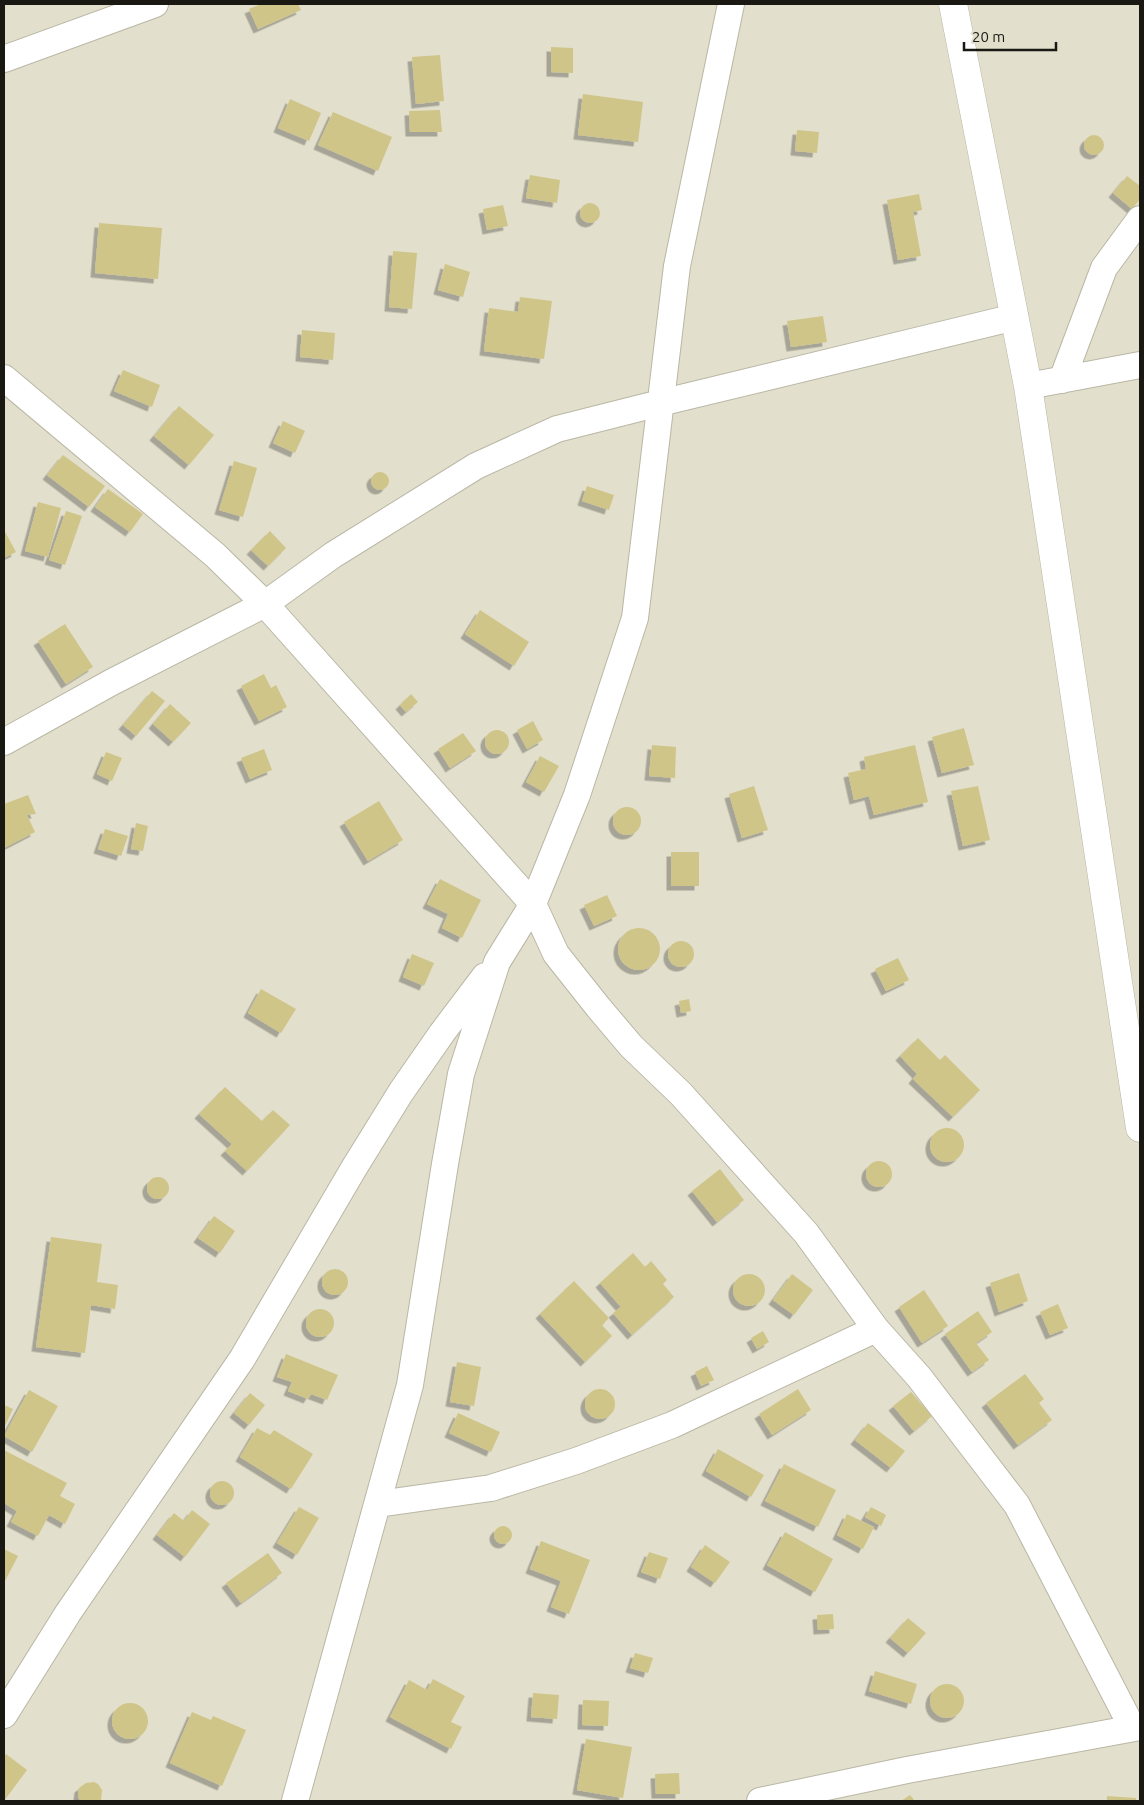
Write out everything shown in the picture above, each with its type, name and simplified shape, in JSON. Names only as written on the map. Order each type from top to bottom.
[{"type":"street","points":[[4,59],[155,4]]},
{"type":"street","points":[[4,1715],[68,1613],[242,1359],[401,1092],[442,1033],[497,962],[533,904],[577,795],[635,618],[677,266],[731,4]]},
{"type":"street","points":[[953,4],[1028,386],[1140,1128]]},
{"type":"street","points":[[1062,380],[1104,268],[1140,220]]},
{"type":"street","points":[[4,742],[112,682],[265,604],[333,555],[476,466],[558,429],[1015,317]]},
{"type":"street","points":[[1028,386],[1140,365]]},
{"type":"street","points":[[4,378],[215,555],[265,604],[533,904],[556,954],[598,1007],[631,1046],[681,1094],[806,1233],[876,1328],[919,1377],[1017,1505],[1136,1727],[907,1770],[760,1801]]},
{"type":"street","points":[[295,1801],[410,1385],[461,1074],[497,962]]},
{"type":"street","points":[[378,1504],[491,1488],[576,1461],[672,1425],[876,1328]]},
{"type":"building","points":[[261,4],[298,4],[301,10],[258,29],[249,9]]},
{"type":"building","points":[[551,47],[573,48],[573,73],[551,72]]},
{"type":"building","points":[[440,55],[444,101],[416,104],[412,57]]},
{"type":"building","points":[[583,94],[643,102],[638,142],[578,135]]},
{"type":"building","points":[[290,99],[321,113],[309,141],[278,128]]},
{"type":"building","points":[[440,110],[442,132],[410,132],[409,111]]},
{"type":"building","points":[[333,112],[392,137],[378,171],[318,145]]},
{"type":"building","points":[[797,130],[819,132],[817,153],[795,151]]},
{"type":"building","points":[[1090,135],[1098,135],[1104,141],[1104,149],[1098,155],[1090,155],[1084,149],[1084,141]]},
{"type":"building","points":[[530,175],[560,180],[557,203],[526,198]]},
{"type":"building","points":[[1127,176],[1140,186],[1140,199],[1132,209],[1113,193]]},
{"type":"building","points":[[919,194],[922,210],[913,212],[921,256],[898,260],[887,200]]},
{"type":"building","points":[[590,203],[597,206],[600,213],[597,220],[590,223],[583,220],[580,213],[583,206]]},
{"type":"building","points":[[503,205],[508,226],[487,230],[483,209]]},
{"type":"building","points":[[99,223],[162,228],[158,279],[95,273]]},
{"type":"building","points":[[393,251],[417,253],[412,309],[389,307]]},
{"type":"building","points":[[445,264],[470,272],[463,297],[438,290]]},
{"type":"building","points":[[520,297],[552,301],[544,359],[484,351],[489,308],[518,312]]},
{"type":"building","points":[[823,316],[827,342],[791,347],[787,321]]},
{"type":"building","points":[[302,330],[335,333],[333,360],[300,357]]},
{"type":"building","points":[[123,370],[160,385],[152,407],[114,391]]},
{"type":"building","points":[[179,406],[214,435],[189,465],[154,436]]},
{"type":"building","points":[[283,421],[305,431],[295,453],[273,443]]},
{"type":"building","points":[[63,455],[105,486],[89,507],[47,475]]},
{"type":"building","points":[[234,461],[257,468],[243,517],[219,510]]},
{"type":"building","points":[[380,472],[386,475],[389,481],[386,487],[380,490],[374,487],[371,481],[374,475]]},
{"type":"building","points":[[587,486],[614,495],[609,510],[582,501]]},
{"type":"building","points":[[108,489],[143,514],[130,532],[95,507]]},
{"type":"building","points":[[38,502],[61,508],[48,557],[25,551]]},
{"type":"building","points":[[66,511],[82,516],[65,565],[49,560]]},
{"type":"building","points":[[4,530],[16,552],[4,558]]},
{"type":"building","points":[[270,531],[286,548],[268,566],[251,550]]},
{"type":"building","points":[[480,610],[529,642],[514,666],[465,634]]},
{"type":"building","points":[[65,624],[93,667],[66,684],[38,641]]},
{"type":"building","points":[[264,674],[271,688],[276,685],[287,707],[259,721],[241,686]]},
{"type":"building","points":[[152,691],[165,701],[136,736],[123,725]]},
{"type":"building","points":[[411,694],[418,702],[406,712],[400,705]]},
{"type":"building","points":[[170,704],[191,723],[173,742],[153,724]]},
{"type":"building","points":[[533,721],[543,740],[527,749],[517,730]]},
{"type":"building","points":[[964,728],[974,765],[942,773],[932,737]]},
{"type":"building","points":[[497,730],[505,734],[509,742],[505,750],[497,754],[489,750],[485,742],[489,734]]},
{"type":"building","points":[[463,733],[476,751],[450,768],[438,749]]},
{"type":"building","points":[[652,745],[676,747],[675,778],[649,776]]},
{"type":"building","points":[[915,745],[928,802],[874,815],[869,796],[854,800],[848,773],[866,769],[864,757]]},
{"type":"building","points":[[264,749],[272,770],[250,779],[241,758]]},
{"type":"building","points":[[106,752],[122,758],[112,781],[97,774]]},
{"type":"building","points":[[540,756],[559,766],[544,792],[526,782]]},
{"type":"building","points":[[754,786],[768,830],[742,838],[729,794]]},
{"type":"building","points":[[978,786],[990,840],[963,846],[951,791]]},
{"type":"building","points":[[28,795],[36,814],[27,815],[35,832],[4,848],[4,804]]},
{"type":"building","points":[[379,801],[403,840],[368,861],[344,822]]},
{"type":"building","points":[[627,807],[637,811],[641,821],[637,831],[627,835],[617,831],[613,821],[617,811]]},
{"type":"building","points":[[136,823],[148,826],[143,851],[131,849]]},
{"type":"building","points":[[105,829],[128,836],[121,856],[98,849]]},
{"type":"building","points":[[671,852],[699,852],[699,886],[671,886]]},
{"type":"building","points":[[440,879],[481,900],[462,938],[442,928],[448,914],[427,904]]},
{"type":"building","points":[[607,895],[617,916],[594,926],[584,905]]},
{"type":"building","points":[[643,928],[651,931],[657,937],[660,949],[657,961],[651,967],[635,970],[627,967],[621,961],[618,945],[621,937],[627,931]]},
{"type":"building","points":[[681,941],[690,945],[694,954],[690,963],[681,967],[672,963],[668,954],[672,945]]},
{"type":"building","points":[[412,954],[434,963],[424,986],[403,977]]},
{"type":"building","points":[[898,958],[909,980],[886,991],[875,969]]},
{"type":"building","points":[[261,989],[296,1009],[281,1033],[248,1013]]},
{"type":"building","points":[[689,999],[691,1011],[681,1013],[679,1001]]},
{"type":"building","points":[[918,1038],[940,1060],[945,1055],[980,1090],[953,1117],[913,1079],[917,1074],[900,1056]]},
{"type":"building","points":[[225,1087],[262,1121],[273,1110],[290,1125],[247,1171],[225,1151],[232,1144],[199,1114]]},
{"type":"building","points":[[947,1128],[954,1129],[959,1133],[963,1138],[963,1152],[959,1157],[954,1161],[947,1162],[940,1161],[935,1157],[931,1152],[930,1145],[931,1138],[935,1133],[940,1129]]},
{"type":"building","points":[[879,1161],[888,1165],[892,1174],[888,1183],[879,1187],[870,1183],[866,1174],[870,1165]]},
{"type":"building","points":[[720,1169],[744,1200],[717,1222],[692,1191]]},
{"type":"building","points":[[158,1177],[166,1180],[169,1188],[166,1196],[158,1199],[150,1196],[147,1188],[150,1180]]},
{"type":"building","points":[[214,1216],[235,1231],[220,1253],[198,1238]]},
{"type":"building","points":[[51,1237],[102,1244],[97,1282],[118,1285],[115,1309],[91,1305],[85,1353],[36,1347]]},
{"type":"building","points":[[633,1253],[645,1267],[651,1261],[667,1280],[663,1284],[674,1297],[632,1335],[613,1313],[621,1307],[600,1283]]},
{"type":"building","points":[[335,1269],[344,1273],[348,1282],[344,1291],[335,1295],[326,1291],[322,1282],[326,1273]]},
{"type":"building","points":[[1019,1273],[1028,1301],[999,1312],[990,1283]]},
{"type":"building","points":[[749,1274],[755,1275],[760,1279],[764,1284],[764,1296],[760,1301],[755,1305],[749,1306],[743,1305],[738,1301],[734,1296],[733,1290],[734,1284],[738,1279],[743,1275]]},
{"type":"building","points":[[792,1274],[813,1290],[794,1315],[773,1300]]},
{"type":"building","points":[[574,1281],[609,1318],[602,1325],[612,1336],[585,1362],[540,1314]]},
{"type":"building","points":[[924,1290],[948,1326],[922,1343],[899,1307]]},
{"type":"building","points":[[1058,1304],[1068,1328],[1050,1335],[1040,1312]]},
{"type":"building","points":[[320,1309],[330,1313],[334,1323],[330,1333],[320,1337],[310,1333],[306,1323],[310,1313]]},
{"type":"building","points":[[978,1311],[992,1332],[976,1343],[989,1360],[972,1372],[945,1334]]},
{"type":"building","points":[[763,1331],[769,1342],[757,1349],[751,1338]]},
{"type":"building","points":[[286,1354],[338,1375],[327,1400],[311,1394],[308,1399],[288,1391],[292,1382],[277,1377]]},
{"type":"building","points":[[457,1362],[481,1367],[474,1406],[450,1402]]},
{"type":"building","points":[[707,1366],[714,1380],[701,1386],[695,1372]]},
{"type":"building","points":[[1025,1374],[1044,1399],[1039,1403],[1052,1420],[1018,1445],[986,1403]]},
{"type":"building","points":[[600,1389],[611,1393],[615,1404],[611,1415],[600,1419],[589,1415],[585,1404],[589,1393]]},
{"type":"building","points":[[798,1389],[811,1410],[772,1435],[759,1414]]},
{"type":"building","points":[[29,1390],[58,1406],[32,1452],[4,1436]]},
{"type":"building","points":[[911,1392],[932,1416],[914,1431],[893,1406]]},
{"type":"building","points":[[250,1393],[265,1405],[249,1425],[234,1413]]},
{"type":"building","points":[[4,1405],[13,1409],[4,1428]]},
{"type":"building","points":[[458,1413],[500,1432],[491,1452],[449,1433]]},
{"type":"building","points":[[868,1423],[905,1451],[891,1468],[855,1440]]},
{"type":"building","points":[[257,1428],[270,1435],[274,1430],[313,1454],[291,1489],[240,1457]]},
{"type":"building","points":[[718,1449],[764,1475],[751,1497],[706,1471]]},
{"type":"building","points":[[4,1450],[67,1483],[60,1496],[75,1504],[65,1524],[49,1515],[38,1536],[11,1522],[17,1511],[4,1503]]},
{"type":"building","points":[[784,1464],[836,1490],[818,1527],[765,1501]]},
{"type":"building","points":[[222,1481],[231,1484],[234,1493],[231,1502],[222,1505],[213,1502],[210,1493],[213,1484]]},
{"type":"building","points":[[299,1507],[319,1518],[297,1555],[277,1543]]},
{"type":"building","points":[[871,1507],[886,1515],[881,1526],[865,1517]]},
{"type":"building","points":[[192,1510],[210,1524],[185,1557],[157,1535],[174,1513],[184,1521]]},
{"type":"building","points":[[847,1514],[874,1527],[863,1549],[837,1535]]},
{"type":"building","points":[[499,1526],[507,1526],[512,1531],[510,1542],[499,1544],[494,1539],[494,1531]]},
{"type":"building","points":[[785,1532],[833,1559],[815,1592],[767,1565]]},
{"type":"building","points":[[541,1541],[590,1560],[569,1614],[551,1607],[561,1581],[530,1569]]},
{"type":"building","points":[[705,1545],[730,1562],[715,1583],[691,1567]]},
{"type":"building","points":[[4,1549],[18,1556],[4,1583]]},
{"type":"building","points":[[649,1552],[668,1558],[660,1579],[641,1572]]},
{"type":"building","points":[[268,1553],[282,1573],[241,1603],[226,1583]]},
{"type":"building","points":[[833,1614],[834,1629],[818,1630],[817,1615]]},
{"type":"building","points":[[908,1618],[926,1633],[908,1653],[890,1638]]},
{"type":"building","points":[[635,1653],[653,1658],[648,1673],[630,1668]]},
{"type":"building","points":[[875,1671],[917,1684],[911,1704],[869,1691]]},
{"type":"building","points":[[433,1679],[465,1696],[451,1722],[462,1727],[451,1749],[390,1717],[409,1680],[427,1690]]},
{"type":"building","points":[[947,1684],[954,1685],[959,1689],[963,1694],[963,1708],[959,1713],[954,1717],[947,1718],[940,1717],[935,1713],[931,1708],[930,1701],[931,1694],[935,1689],[940,1685]]},
{"type":"building","points":[[533,1693],[559,1695],[557,1719],[531,1717]]},
{"type":"building","points":[[583,1700],[609,1701],[608,1726],[582,1725]]},
{"type":"building","points":[[130,1703],[143,1708],[148,1721],[143,1734],[130,1739],[117,1734],[112,1721],[117,1708]]},
{"type":"building","points":[[192,1712],[211,1720],[213,1716],[246,1730],[222,1786],[170,1763]]},
{"type":"building","points":[[586,1739],[632,1747],[623,1798],[577,1790]]},
{"type":"building","points":[[6,1754],[27,1770],[4,1801],[4,1757]]},
{"type":"building","points":[[679,1773],[680,1794],[656,1794],[655,1774]]},
{"type":"building","points":[[94,1782],[102,1790],[101,1801],[80,1801],[78,1796],[79,1788],[86,1783]]},
{"type":"building","points":[[910,1795],[915,1801],[901,1801]]},
{"type":"building","points":[[1107,1796],[1136,1798],[1136,1801],[1107,1801]]}]
